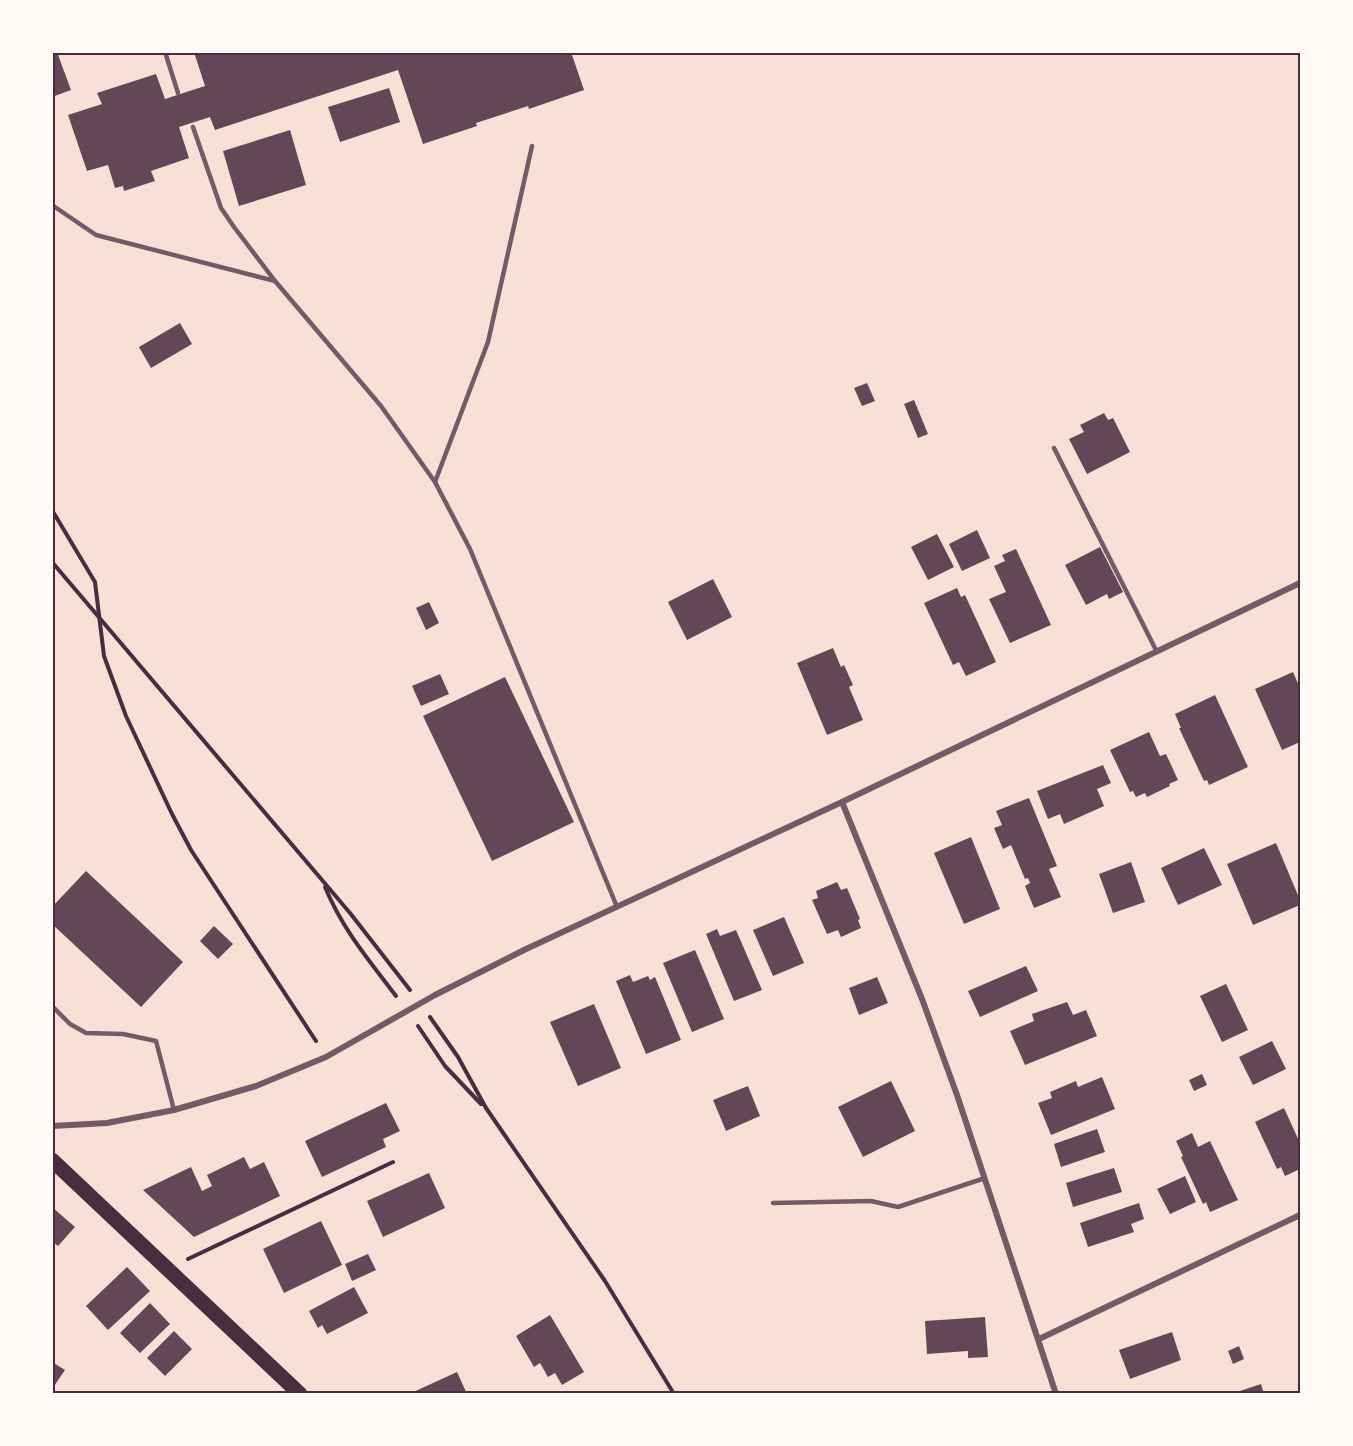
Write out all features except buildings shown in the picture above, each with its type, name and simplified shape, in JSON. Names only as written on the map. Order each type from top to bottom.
[{"type":"main road","points":[[52,1160],[300,1394]]},
{"type":"street","points":[[52,1126],[108,1123],[174,1110],[256,1086],[326,1057],[475,974],[1300,583]]},
{"type":"street","points":[[842,802],[922,999],[986,1178],[1056,1394]]},
{"type":"street","points":[[1039,1340],[1300,1215]]},
{"type":"lane","points":[[165,52],[178,93]]},
{"type":"lane","points":[[193,127],[221,208],[275,281],[381,406],[435,482],[470,549],[617,907]]},
{"type":"lane","points":[[435,482],[488,342],[532,146]]},
{"type":"lane","points":[[52,205],[96,235],[275,281]]},
{"type":"lane","points":[[1054,448],[1156,652]]},
{"type":"lane","points":[[52,1006],[70,1024],[86,1033],[123,1034],[156,1041],[174,1110]]},
{"type":"lane","points":[[773,1203],[871,1201],[898,1207],[986,1178]]},
{"type":"path","points":[[52,510],[94,582],[104,656],[126,716],[172,814],[191,850],[326,1057]]},
{"type":"path","points":[[52,562],[394,968]]},
{"type":"path","points":[[324,884],[337,915],[381,977]]},
{"type":"path","points":[[442,1034],[474,1084],[486,1108],[605,1281],[674,1394]]},
{"type":"path","points":[[430,1042],[445,1066],[486,1108]]},
{"type":"path","points":[[168,1269],[393,1162]]}]
